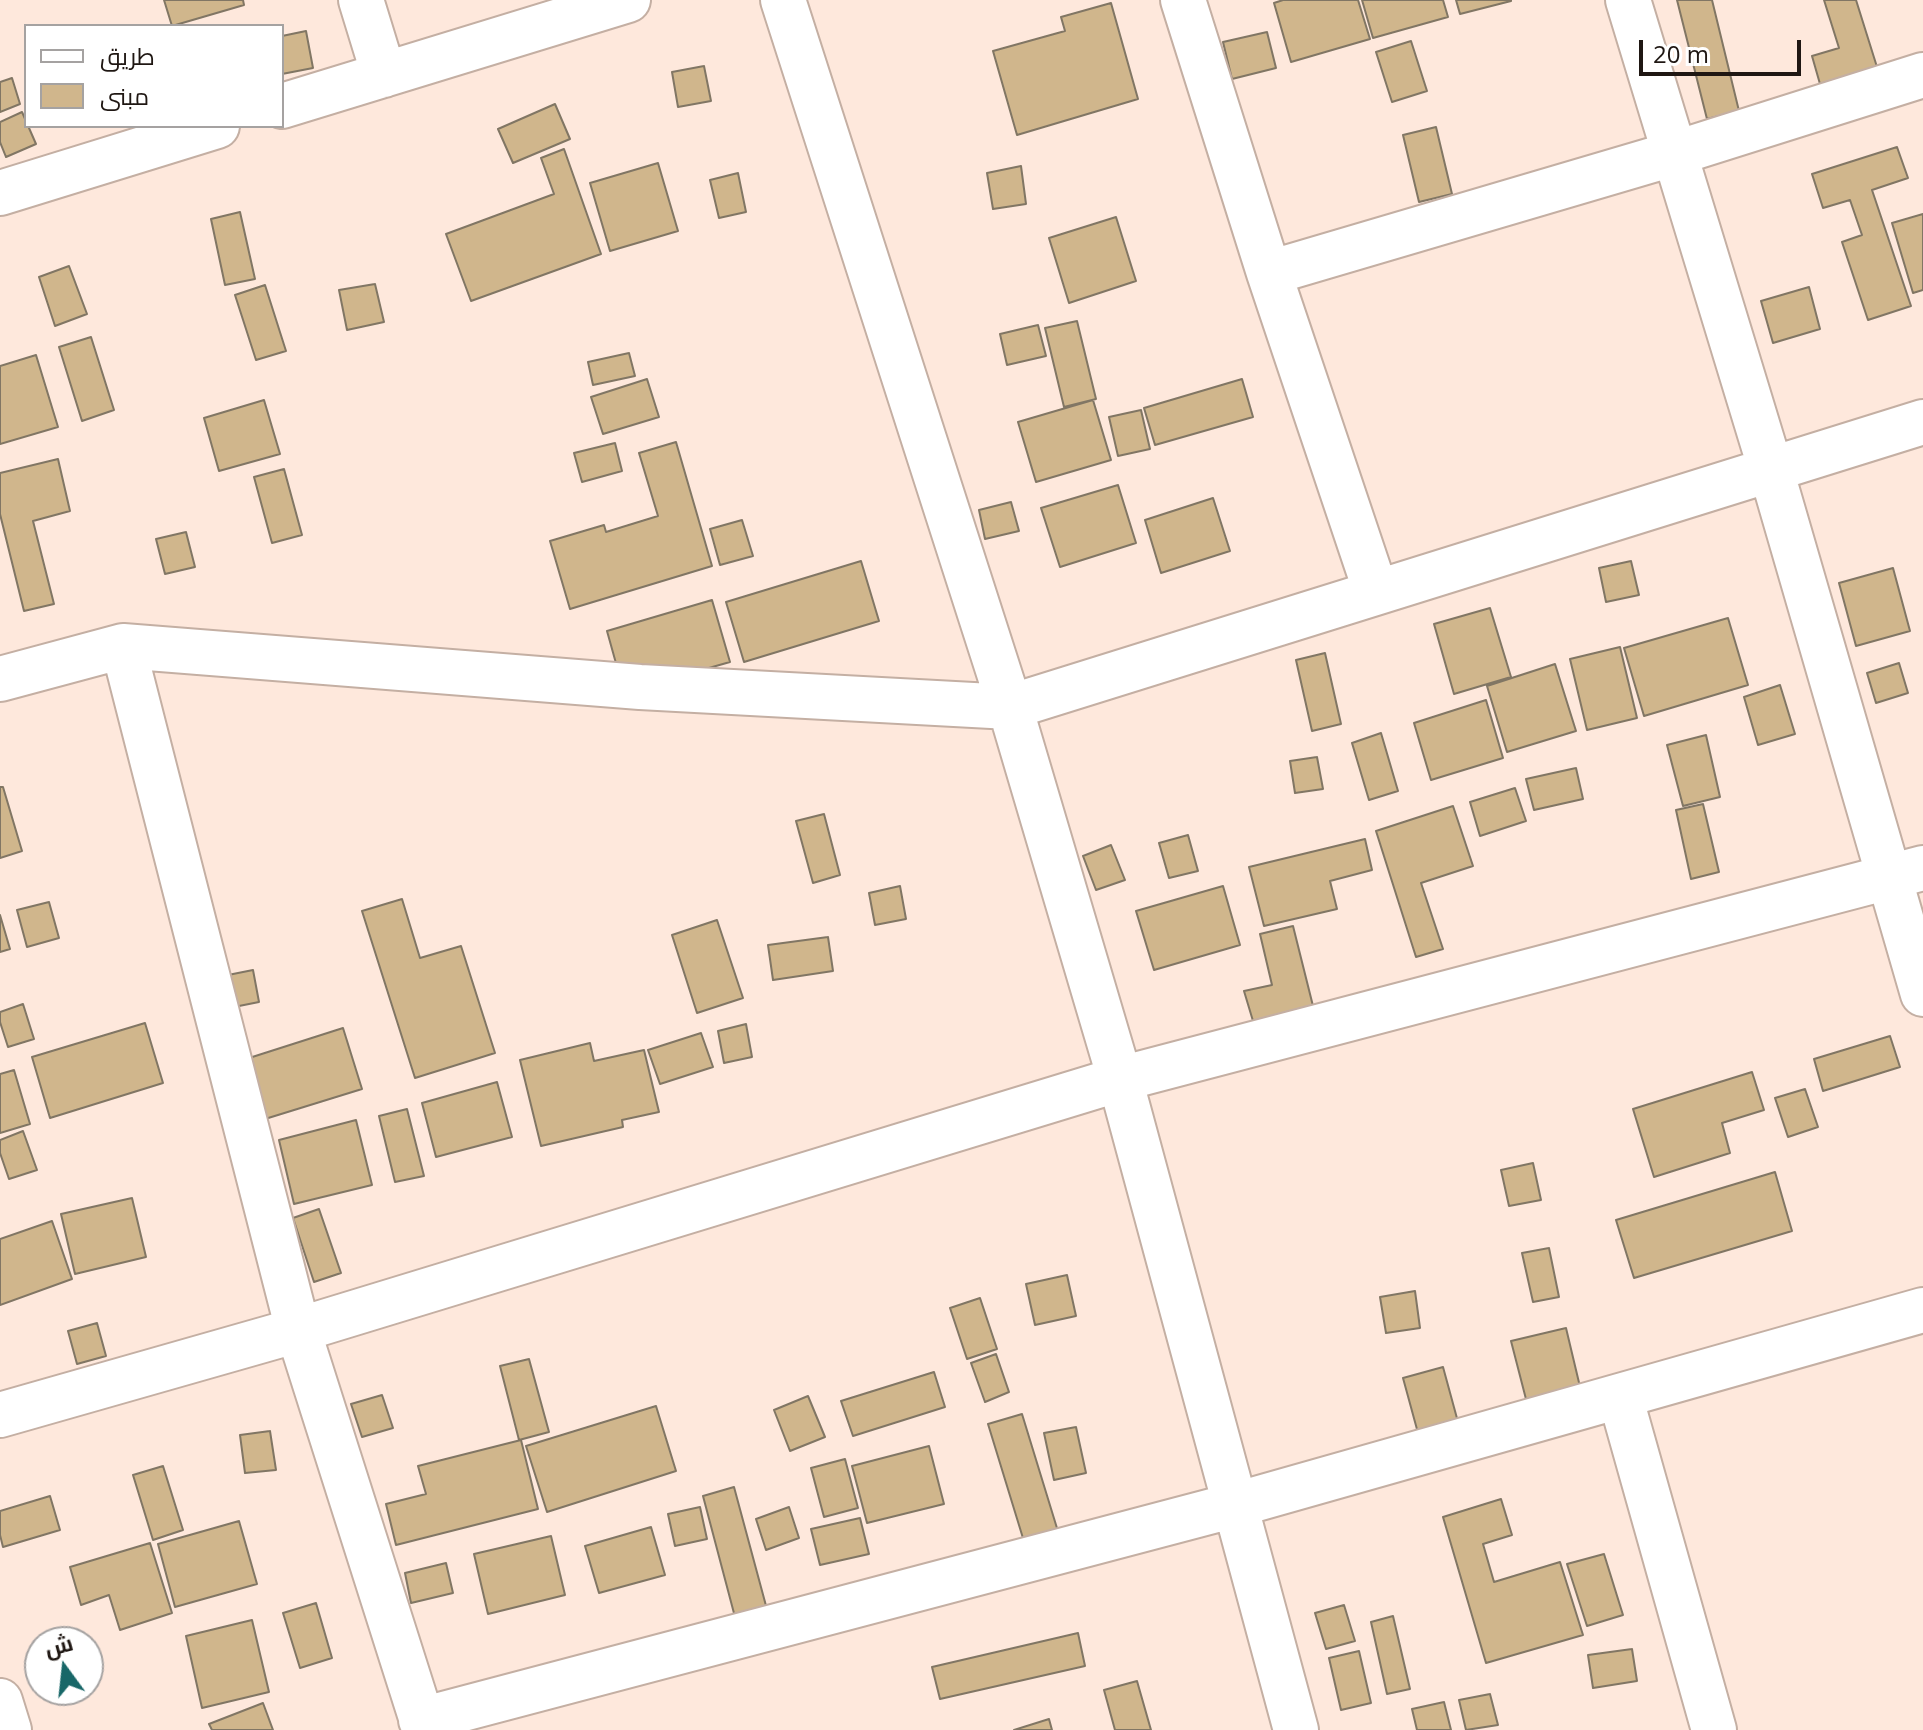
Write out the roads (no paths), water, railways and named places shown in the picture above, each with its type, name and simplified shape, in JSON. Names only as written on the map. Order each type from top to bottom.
[{"type":"street","points":[[361,0],[384,75]]},
{"type":"street","points":[[284,105],[628,0]]},
{"type":"street","points":[[783,0],[1010,707],[1120,1079],[1296,1730]]},
{"type":"street","points":[[1183,0],[1269,273],[1376,592]]},
{"type":"street","points":[[1628,0],[1771,470],[1906,873],[1923,994]]},
{"type":"street","points":[[1269,273],[1676,153],[1923,75]]},
{"type":"street","points":[[0,193],[211,128]]},
{"type":"street","points":[[0,679],[123,646],[640,687],[1010,707],[1923,422]]},
{"type":"street","points":[[123,646],[298,1330],[423,1725],[1235,1505],[1923,1310]]},
{"type":"street","points":[[0,1415],[298,1330],[1120,1079],[1906,873]]},
{"type":"street","points":[[1620,1396],[1714,1730]]},
{"type":"street","points":[[0,1701],[9,1730]]}]
